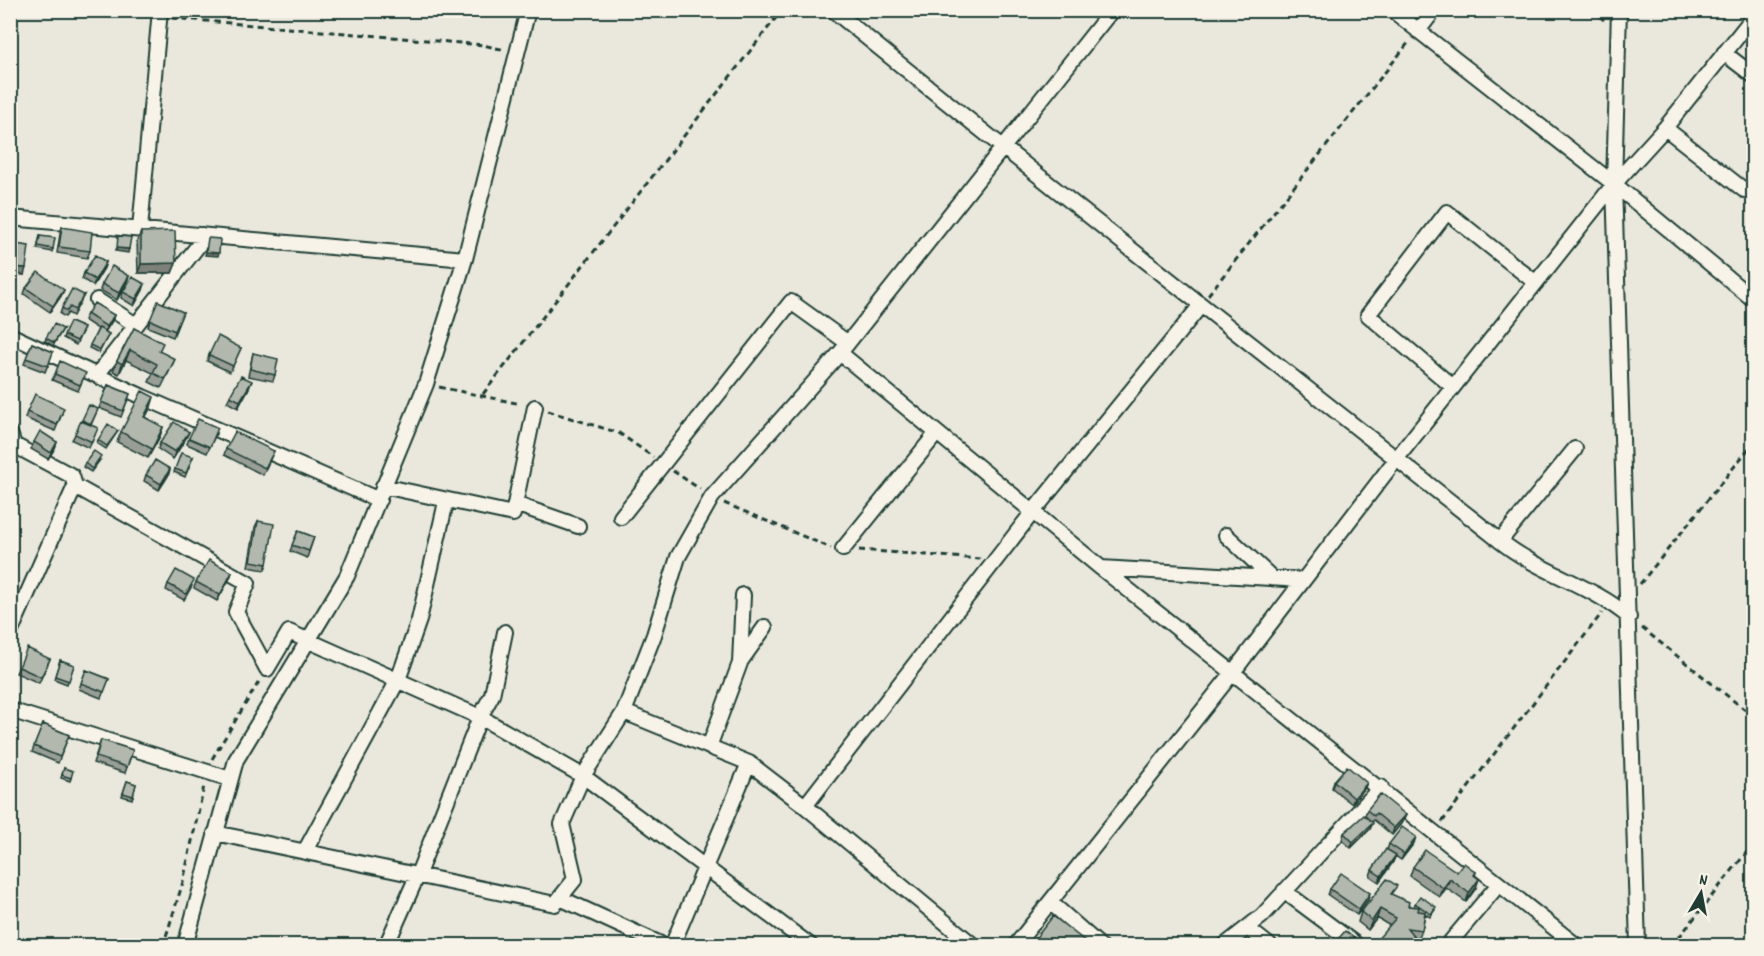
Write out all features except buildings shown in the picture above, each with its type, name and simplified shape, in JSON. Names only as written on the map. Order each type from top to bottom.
[{"type":"street","points":[[185,945],[236,760],[347,576],[426,384],[465,259],[528,10]]},
{"type":"street","points":[[833,10],[1003,149],[1500,541],[1611,602],[1629,617]]},
{"type":"street","points":[[215,833],[555,904],[576,879],[562,824],[584,776],[624,712],[654,635],[678,557],[712,497],[844,348],[1112,10]]},
{"type":"street","points":[[1392,10],[1614,184],[1754,300]]},
{"type":"street","points":[[1418,31],[1434,10]]},
{"type":"street","points":[[1619,10],[1614,184],[1638,945]]},
{"type":"street","points":[[140,229],[160,14]]},
{"type":"street","points":[[1015,945],[1234,671],[1397,458],[1614,184],[1665,128],[1754,16]]},
{"type":"street","points":[[1724,53],[1754,76]]},
{"type":"street","points":[[1665,128],[1744,190],[1750,190],[1754,186]]},
{"type":"street","points":[[1453,387],[1368,315],[1447,212],[1536,283]]},
{"type":"street","points":[[10,218],[465,259]]},
{"type":"street","points":[[97,375],[201,242],[202,235]]},
{"type":"street","points":[[96,300],[136,325]]},
{"type":"street","points":[[621,517],[791,302],[936,434],[1032,513],[1381,787],[1576,945]]},
{"type":"street","points":[[805,806],[1032,513],[1201,305]]},
{"type":"street","points":[[10,335],[97,375],[381,493],[513,514],[535,407]]},
{"type":"street","points":[[10,433],[14,445],[72,476],[75,486],[10,633]]},
{"type":"street","points":[[843,549],[936,434]]},
{"type":"street","points":[[1500,541],[1575,448]]},
{"type":"street","points":[[75,486],[248,583],[237,612],[267,669]]},
{"type":"street","points":[[305,851],[398,680],[419,620],[446,502]]},
{"type":"street","points":[[515,504],[578,525]]},
{"type":"street","points":[[1226,535],[1272,578]]},
{"type":"street","points":[[1101,568],[1303,580]]},
{"type":"street","points":[[740,663],[742,595]]},
{"type":"street","points":[[709,747],[740,663],[765,627]]},
{"type":"street","points":[[267,669],[289,632],[480,717],[584,776],[808,945]]},
{"type":"street","points":[[386,945],[418,874],[480,717],[492,694],[505,632]]},
{"type":"street","points":[[10,710],[230,779]]},
{"type":"street","points":[[624,712],[749,764],[805,806],[974,945]]},
{"type":"street","points":[[672,945],[749,764]]},
{"type":"street","points":[[1224,945],[1246,928],[1284,891],[1381,787]]},
{"type":"street","points":[[1447,945],[1499,884]]},
{"type":"street","points":[[1284,891],[1358,945]]},
{"type":"street","points":[[560,898],[665,945]]},
{"type":"street","points":[[1050,902],[1100,945]]},
{"type":"street","points":[[1246,928],[1270,945]]},
{"type":"path","points":[[83,10],[160,14],[483,45],[518,53]]},
{"type":"path","points":[[483,394],[782,10]]},
{"type":"path","points":[[1201,305],[1418,31]]},
{"type":"path","points":[[426,384],[483,394],[535,407],[619,433],[712,497]]},
{"type":"path","points":[[1627,587],[1637,587],[1754,442]]},
{"type":"path","points":[[1435,831],[1611,602]]},
{"type":"path","points":[[1629,617],[1754,717]]},
{"type":"path","points":[[163,945],[183,882],[210,762],[267,669]]},
{"type":"path","points":[[1672,945],[1754,843]]}]
